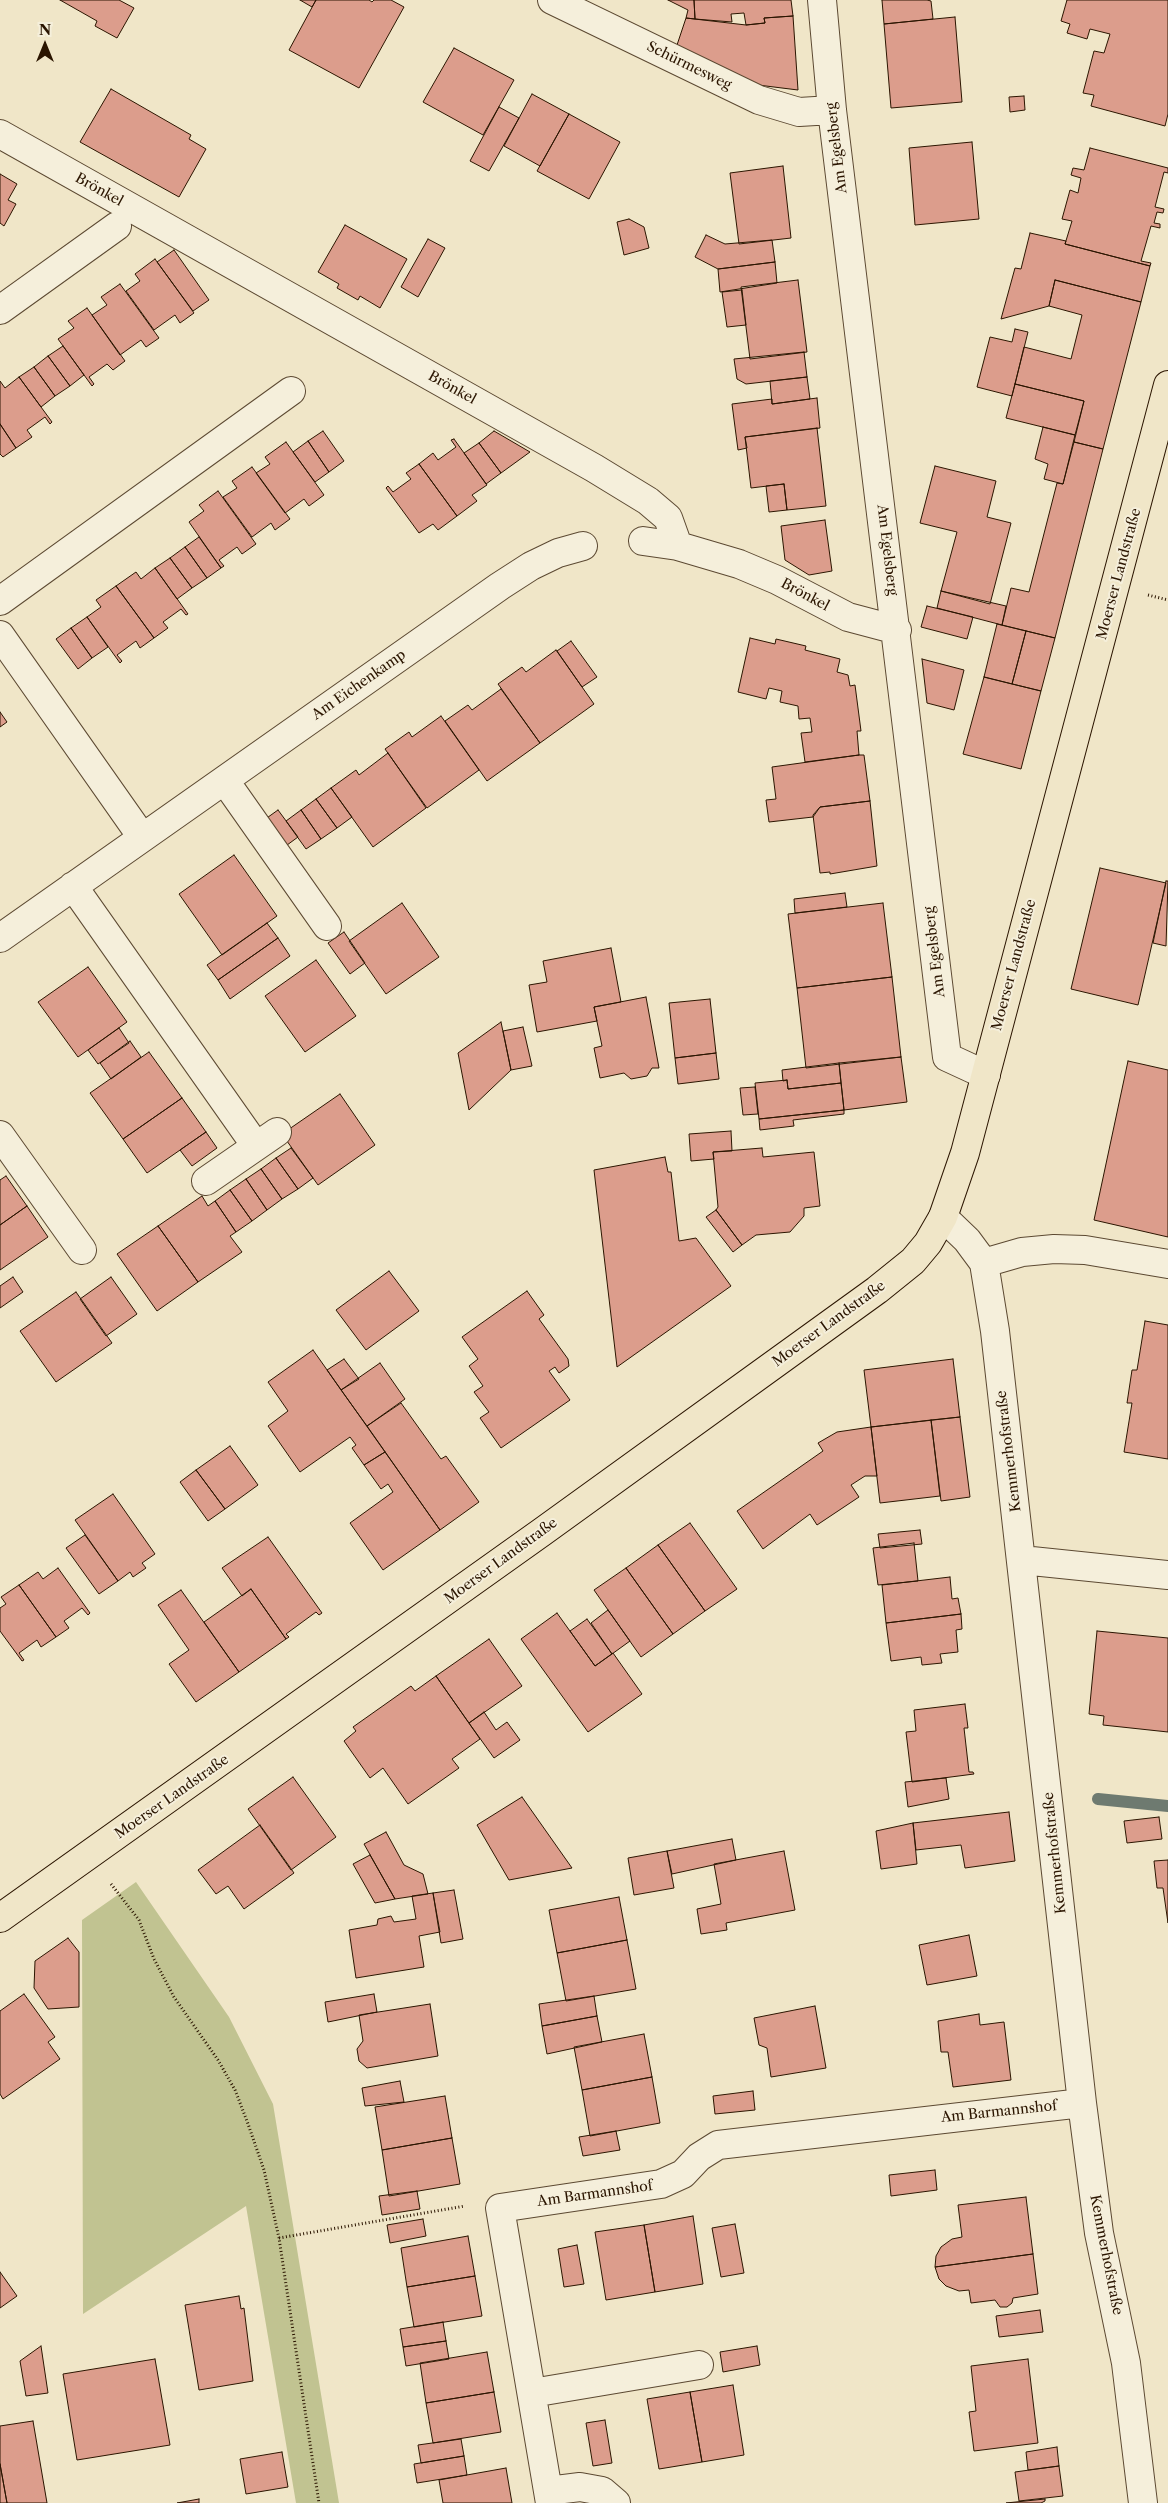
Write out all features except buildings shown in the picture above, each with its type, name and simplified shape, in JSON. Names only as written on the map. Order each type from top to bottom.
[{"type":"main road","name":"Moerser Landstraße","points":[[0,1918],[550,1527],[877,1290],[913,1261],[928,1244],[943,1217],[965,1153],[1168,385]]},
{"type":"street","name":"Schürmesweg","points":[[552,0],[759,100],[799,112],[832,110]]},
{"type":"street","name":"Am Egelsberg","points":[[822,0],[832,110],[897,630],[947,1057],[986,1075]]},
{"type":"street","name":"Brönkel","points":[[0,134],[594,468],[648,502],[668,518],[678,546],[739,564],[777,580],[848,617],[897,630]]},
{"type":"street","points":[[0,310],[116,226]]},
{"type":"street","points":[[0,601],[291,391]]},
{"type":"street","points":[[644,542],[678,546]]},
{"type":"street","name":"Am Eichenkamp","points":[[0,938],[500,586],[531,566],[558,553],[583,546]]},
{"type":"street","points":[[0,635],[142,837]]},
{"type":"street","points":[[225,781],[327,926]]},
{"type":"street","points":[[73,886],[266,1139],[206,1181]]},
{"type":"street","points":[[0,1135],[82,1250]]},
{"type":"street","name":"Kemmerhofstraße","points":[[943,1217],[967,1240],[984,1263],[995,1331],[1082,2103],[1099,2233],[1126,2363],[1143,2503]]},
{"type":"street","points":[[984,1263],[1022,1252],[1054,1249],[1085,1250],[1168,1264]]},
{"type":"street","points":[[1022,1560],[1168,1574]]},
{"type":"street","name":"Am Barmannshof","points":[[500,2208],[661,2184],[683,2174],[699,2157],[718,2145],[1082,2103]]},
{"type":"street","points":[[500,2208],[549,2497],[580,2487],[602,2491],[616,2503]]},
{"type":"street","points":[[532,2393],[699,2365]]},
{"type":"path","points":[[88,1856],[138,1920],[154,1958],[174,1997],[218,2060],[235,2090],[264,2170],[279,2238],[319,2503]]},
{"type":"path","points":[[279,2238],[480,2203],[500,2208]]},
{"type":"green space","points":[[136,1882],[229,2017],[273,2104],[339,2503],[296,2503],[246,2206],[83,2314],[82,1920]]},
{"type":"waterway","points":[[1098,1799],[1168,1806]]}]
